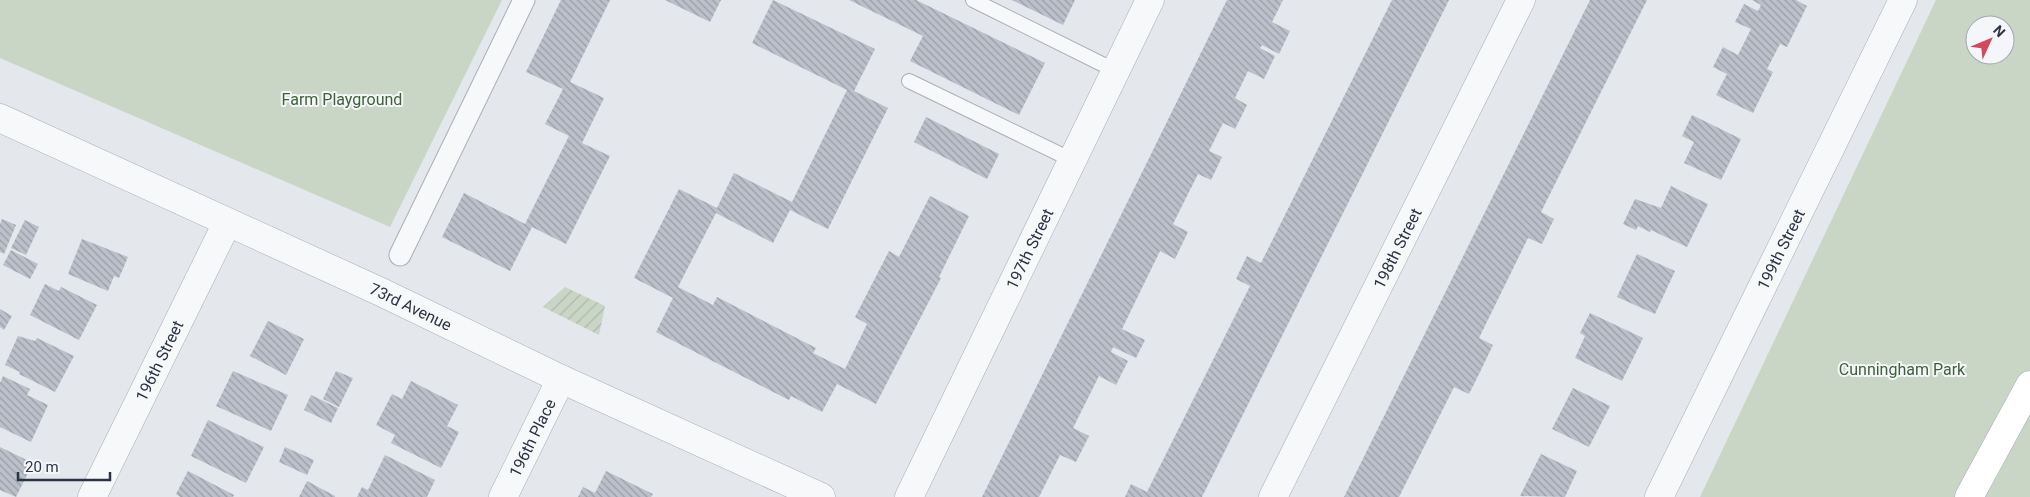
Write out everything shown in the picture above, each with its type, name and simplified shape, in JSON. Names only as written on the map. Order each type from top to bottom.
[{"type":"main road","points":[[1970,497],[2030,384]]},
{"type":"street","points":[[400,256],[524,0]]},
{"type":"street","name":"197th Street","points":[[909,497],[1150,0]]},
{"type":"street","name":"198th Street","points":[[1273,497],[1521,0]]},
{"type":"street","name":"199th Street","points":[[1659,497],[1903,0]]},
{"type":"street","name":"73rd Avenue","points":[[0,118],[381,292],[561,379],[821,497]]},
{"type":"street","name":"196th Street","points":[[92,497],[227,223]]},
{"type":"street","name":"196th Place","points":[[503,497],[561,379]]},
{"type":"lane","points":[[973,0],[1116,71]]},
{"type":"lane","points":[[909,81],[1072,160]]},
{"type":"green space","name":"Farm Playground","points":[[0,0],[502,0],[390,227],[0,58]]},
{"type":"green space","name":"Cunningham Park","points":[[1936,0],[2030,0],[2030,497],[1700,497]]},
{"type":"green space","points":[[565,287],[605,306],[599,335],[543,307]]},
{"type":"building","points":[[561,0],[610,0],[570,82],[604,98],[582,143],[610,156],[566,244],[532,227],[510,271],[442,237],[464,193],[525,224],[569,136],[545,124],[563,89],[526,72]]},
{"type":"building","points":[[665,0],[721,0],[710,22]]},
{"type":"building","points":[[773,0],[875,49],[854,91],[888,108],[828,229],[790,210],[773,243],[716,213],[678,287],[713,305],[717,297],[816,348],[813,353],[845,369],[867,324],[855,317],[889,251],[899,257],[930,196],[969,216],[939,277],[941,278],[876,404],[837,384],[822,412],[791,396],[789,400],[656,332],[673,298],[634,278],[679,189],[717,208],[734,173],[792,202],[847,90],[752,43]]},
{"type":"building","points":[[849,0],[916,0],[1045,63],[1019,115],[910,61],[923,36]]},
{"type":"building","points":[[1012,0],[1075,0],[1063,25]]},
{"type":"building","points":[[1227,0],[1283,0],[1272,22],[1290,31],[1279,54],[1262,45],[1260,48],[1275,56],[1264,79],[1248,71],[1235,98],[1247,105],[1235,129],[1223,123],[1209,151],[1222,157],[1211,180],[1198,174],[1173,224],[1188,232],[1175,259],[1160,251],[1122,329],[1145,340],[1136,358],[1113,347],[1111,352],[1128,361],[1116,385],[1099,376],[1073,428],[1089,436],[1076,462],[1060,455],[1039,497],[982,497]]},
{"type":"building","points":[[1392,0],[1449,0],[1202,497],[1125,497],[1131,484],[1147,492],[1250,286],[1236,279],[1247,256],[1261,263]]},
{"type":"building","points":[[1590,0],[1647,0],[1541,212],[1554,219],[1542,244],[1528,238],[1479,338],[1493,345],[1480,372],[1469,394],[1454,387],[1399,497],[1344,497]]},
{"type":"building","points":[[1752,0],[1796,0],[1807,6],[1787,47],[1780,44],[1767,69],[1773,72],[1753,113],[1716,95],[1727,74],[1713,67],[1723,47],[1738,55],[1751,29],[1735,22],[1744,4],[1758,11],[1761,5]]},
{"type":"building","points":[[1692,115],[1741,139],[1721,180],[1684,163],[1694,142],[1682,136]]},
{"type":"building","points":[[926,117],[999,154],[987,179],[914,142]]},
{"type":"building","points":[[1671,186],[1708,204],[1687,247],[1651,230],[1650,232],[1638,226],[1636,230],[1623,224],[1635,199],[1661,208]]},
{"type":"building","points":[[2,219],[16,225],[4,254],[0,252],[0,224]]},
{"type":"building","points":[[25,220],[39,227],[26,255],[11,248]]},
{"type":"building","points":[[82,239],[128,257],[119,278],[114,276],[108,291],[68,274]]},
{"type":"building","points":[[11,250],[38,264],[30,279],[3,265]]},
{"type":"building","points":[[1637,254],[1675,271],[1655,314],[1617,297]]},
{"type":"building","points":[[45,284],[59,291],[61,287],[97,305],[79,340],[30,315]]},
{"type":"building","points":[[0,309],[12,316],[4,330],[0,327]]},
{"type":"building","points":[[1590,313],[1643,338],[1622,381],[1575,358],[1585,336],[1580,333]]},
{"type":"building","points":[[268,321],[304,339],[286,375],[250,356]]},
{"type":"building","points":[[18,336],[35,341],[37,338],[74,356],[55,392],[5,365]]},
{"type":"building","points":[[233,371],[288,395],[271,431],[216,406]]},
{"type":"building","points":[[336,371],[353,378],[339,407],[323,399]]},
{"type":"building","points":[[3,376],[30,389],[27,395],[48,405],[31,442],[0,427],[0,383]]},
{"type":"building","points":[[411,381],[458,405],[447,426],[459,432],[441,468],[391,443],[395,435],[376,425],[392,394],[402,399]]},
{"type":"building","points":[[1573,388],[1610,406],[1589,447],[1552,429]]},
{"type":"building","points":[[311,395],[338,408],[331,423],[304,410]]},
{"type":"building","points":[[208,420],[264,447],[246,483],[191,456]]},
{"type":"building","points":[[0,447],[33,463],[16,497],[0,490]]},
{"type":"building","points":[[285,447],[314,460],[307,475],[279,462]]},
{"type":"building","points":[[1541,454],[1577,471],[1565,497],[1520,496]]},
{"type":"building","points":[[385,455],[435,480],[427,497],[357,497],[362,487],[368,490]]},
{"type":"building","points":[[188,471],[234,495],[233,497],[180,497],[176,494]]},
{"type":"building","points":[[606,471],[653,494],[651,497],[578,497],[583,487],[595,493]]},
{"type":"building","points":[[307,481],[335,496],[335,497],[299,497]]}]
